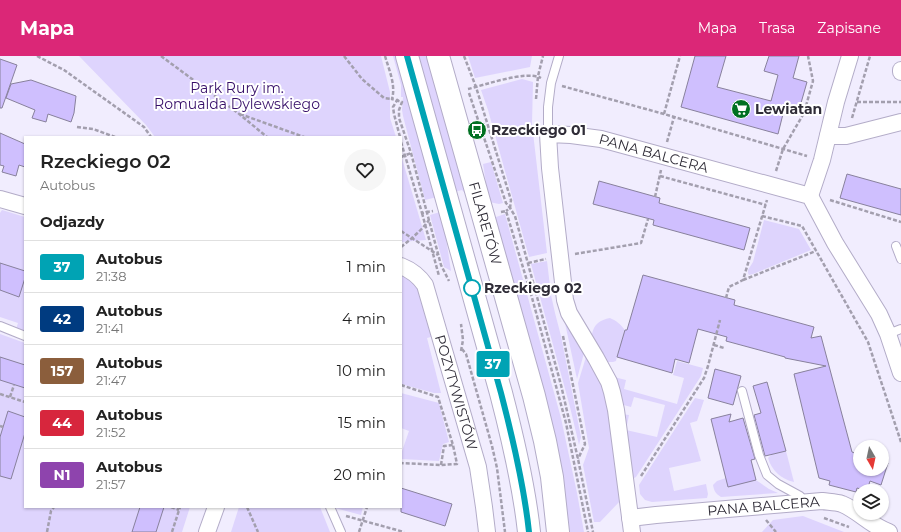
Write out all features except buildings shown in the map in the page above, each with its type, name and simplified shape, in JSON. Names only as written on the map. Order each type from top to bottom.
[{"type":"main road","points":[[407,56],[501,393],[523,488],[529,532]]},
{"type":"main road","name":"FILARETÓW","points":[[438,56],[534,396],[552,476],[558,532]]},
{"type":"main road","points":[[463,258],[467,254],[477,250],[485,251],[495,258]]},
{"type":"street","points":[[850,56],[822,160],[810,196],[835,243],[879,314],[894,332],[901,373]]},
{"type":"street","points":[[828,136],[846,136],[901,122]]},
{"type":"street","name":"PANA BALCERA","points":[[810,196],[601,139],[548,134],[550,168],[565,300],[569,314],[605,374],[612,392],[616,410],[631,525],[663,514],[822,501],[842,504],[875,526],[887,532]]},
{"type":"street","points":[[0,199],[24,206]]},
{"type":"street","name":"POZYTYWISTÓW","points":[[402,267],[416,275],[425,285],[478,467],[487,532]]},
{"type":"street","points":[[207,532],[216,508]]},
{"type":"lane","points":[[548,134],[548,107],[559,56]]},
{"type":"lane","points":[[896,246],[901,259]]},
{"type":"lane","points":[[0,326],[24,336]]},
{"type":"lane","points":[[742,391],[759,455],[767,475],[778,484],[800,496],[805,502]]},
{"type":"lane","points":[[331,510],[341,532]]},
{"type":"path","points":[[37,56],[64,70],[144,127],[150,136]]},
{"type":"path","points":[[161,56],[238,113],[266,136]]},
{"type":"path","points":[[344,56],[362,79],[378,94],[384,98],[402,102],[399,110],[399,118],[411,153],[429,220],[413,238],[402,246]]},
{"type":"path","points":[[385,56],[393,83],[394,92],[392,99]]},
{"type":"path","points":[[464,56],[476,87],[511,200],[510,208],[506,211]]},
{"type":"path","points":[[468,89],[519,76],[538,76],[543,56]]},
{"type":"path","points":[[664,114],[680,56]]},
{"type":"path","points":[[846,136],[870,56]]},
{"type":"path","points":[[466,82],[506,203],[515,216],[561,385],[593,532]]},
{"type":"path","points":[[398,94],[398,101],[393,107],[400,136]]},
{"type":"path","points":[[857,102],[901,102]]},
{"type":"path","points":[[238,113],[301,136]]},
{"type":"path","points":[[77,127],[93,129],[112,136]]},
{"type":"path","points":[[402,157],[411,153]]},
{"type":"path","points":[[660,176],[766,204]]},
{"type":"path","points":[[826,199],[901,222]]},
{"type":"path","points":[[762,216],[802,226],[868,342],[901,442]]},
{"type":"path","points":[[569,255],[641,243],[648,219]]},
{"type":"path","points":[[402,232],[438,255]]},
{"type":"path","points":[[743,280],[816,251]]},
{"type":"path","points":[[528,263],[547,259]]},
{"type":"path","points":[[569,314],[559,317],[585,444],[578,459]]},
{"type":"path","points":[[640,478],[704,378],[720,320]]},
{"type":"path","points":[[714,345],[724,348]]},
{"type":"path","points":[[10,397],[14,385]]},
{"type":"path","points":[[402,385],[438,397],[453,445],[457,464],[440,465],[402,463]]},
{"type":"path","points":[[0,395],[24,402]]},
{"type":"path","points":[[440,465],[444,446],[453,445]]},
{"type":"path","points":[[47,532],[54,508]]},
{"type":"path","points":[[172,532],[179,508]]},
{"type":"path","points":[[247,508],[258,532]]},
{"type":"path","points":[[359,532],[367,508]]},
{"type":"path","points":[[331,510],[404,532]]},
{"type":"path","points":[[765,518],[776,532]]},
{"type":"green space","name":"Park Rury im. Romualda Dylewskiego","points":[[79,56],[381,56],[390,92],[390,118],[396,136],[154,136],[146,125]]},
{"type":"green space","points":[[393,56],[397,56],[437,197],[425,200],[403,116],[403,97],[401,97],[401,85]]},
{"type":"green space","points":[[416,56],[430,56],[468,196],[462,190],[454,192]]},
{"type":"green space","points":[[468,56],[532,56],[530,67],[475,78]]},
{"type":"green space","points":[[522,79],[533,82],[532,124],[547,253],[529,257],[488,110],[481,90]]},
{"type":"green space","points":[[402,158],[426,240],[402,242]]},
{"type":"green space","points":[[491,162],[503,203],[499,204],[489,202],[483,164]]},
{"type":"green space","points":[[2,210],[24,217],[24,331],[16,329],[18,323],[0,317],[0,213]]},
{"type":"green space","points":[[440,212],[451,271],[444,267],[430,215]]},
{"type":"green space","points":[[505,214],[561,418],[584,532],[566,532],[493,218]]},
{"type":"green space","points":[[764,220],[799,229],[811,250],[749,275],[748,270],[753,262]]},
{"type":"green space","points":[[547,261],[551,295],[561,336],[581,437],[579,445],[531,264]]},
{"type":"green space","points":[[402,276],[413,283],[422,292],[438,335],[427,338],[441,393],[434,393],[402,384]]},
{"type":"green space","points":[[610,318],[615,320],[625,330],[616,361],[613,362],[608,362],[603,358],[592,334],[598,323]]},
{"type":"green space","points":[[565,323],[584,353],[577,379]]},
{"type":"green space","points":[[0,334],[24,343],[24,508],[190,508],[182,532],[0,532]]},
{"type":"green space","points":[[586,357],[600,381],[606,397],[620,501],[600,522],[594,522],[583,465],[589,448],[578,383]]},
{"type":"green space","points":[[677,361],[703,368],[701,376],[636,477],[632,479],[621,414],[629,415],[626,430],[657,437],[665,405],[634,397],[631,407],[620,404],[614,377],[626,380],[624,389],[677,404],[684,378],[673,375]]},
{"type":"green space","points":[[402,393],[439,403],[449,442],[443,444],[439,461],[402,459],[402,451],[409,431],[402,428]]},
{"type":"green space","points":[[695,398],[704,400],[697,421],[690,423],[701,461],[669,468],[674,491],[706,484],[708,494],[707,498],[652,502],[645,500],[640,494],[639,485]]},
{"type":"green space","points":[[786,451],[794,482],[781,477],[772,467],[768,458],[772,454]]},
{"type":"green space","points":[[726,478],[756,480],[778,493],[721,497],[714,489],[713,485],[717,481]]},
{"type":"green space","points":[[239,508],[320,508],[330,532],[231,532]]},
{"type":"green space","points":[[335,508],[363,508],[361,515]]},
{"type":"green space","points":[[803,516],[844,532],[762,532],[773,520]]},
{"type":"bus line","name":"37","points":[[407,56],[501,393],[523,488],[529,532]]},
{"type":"place","name":"Lewiatan","points":[[741,109]]},
{"type":"place","name":"Rzeckiego 01","points":[[477,130]]},
{"type":"place","name":"Rzeckiego 02","points":[[472,288]]}]
